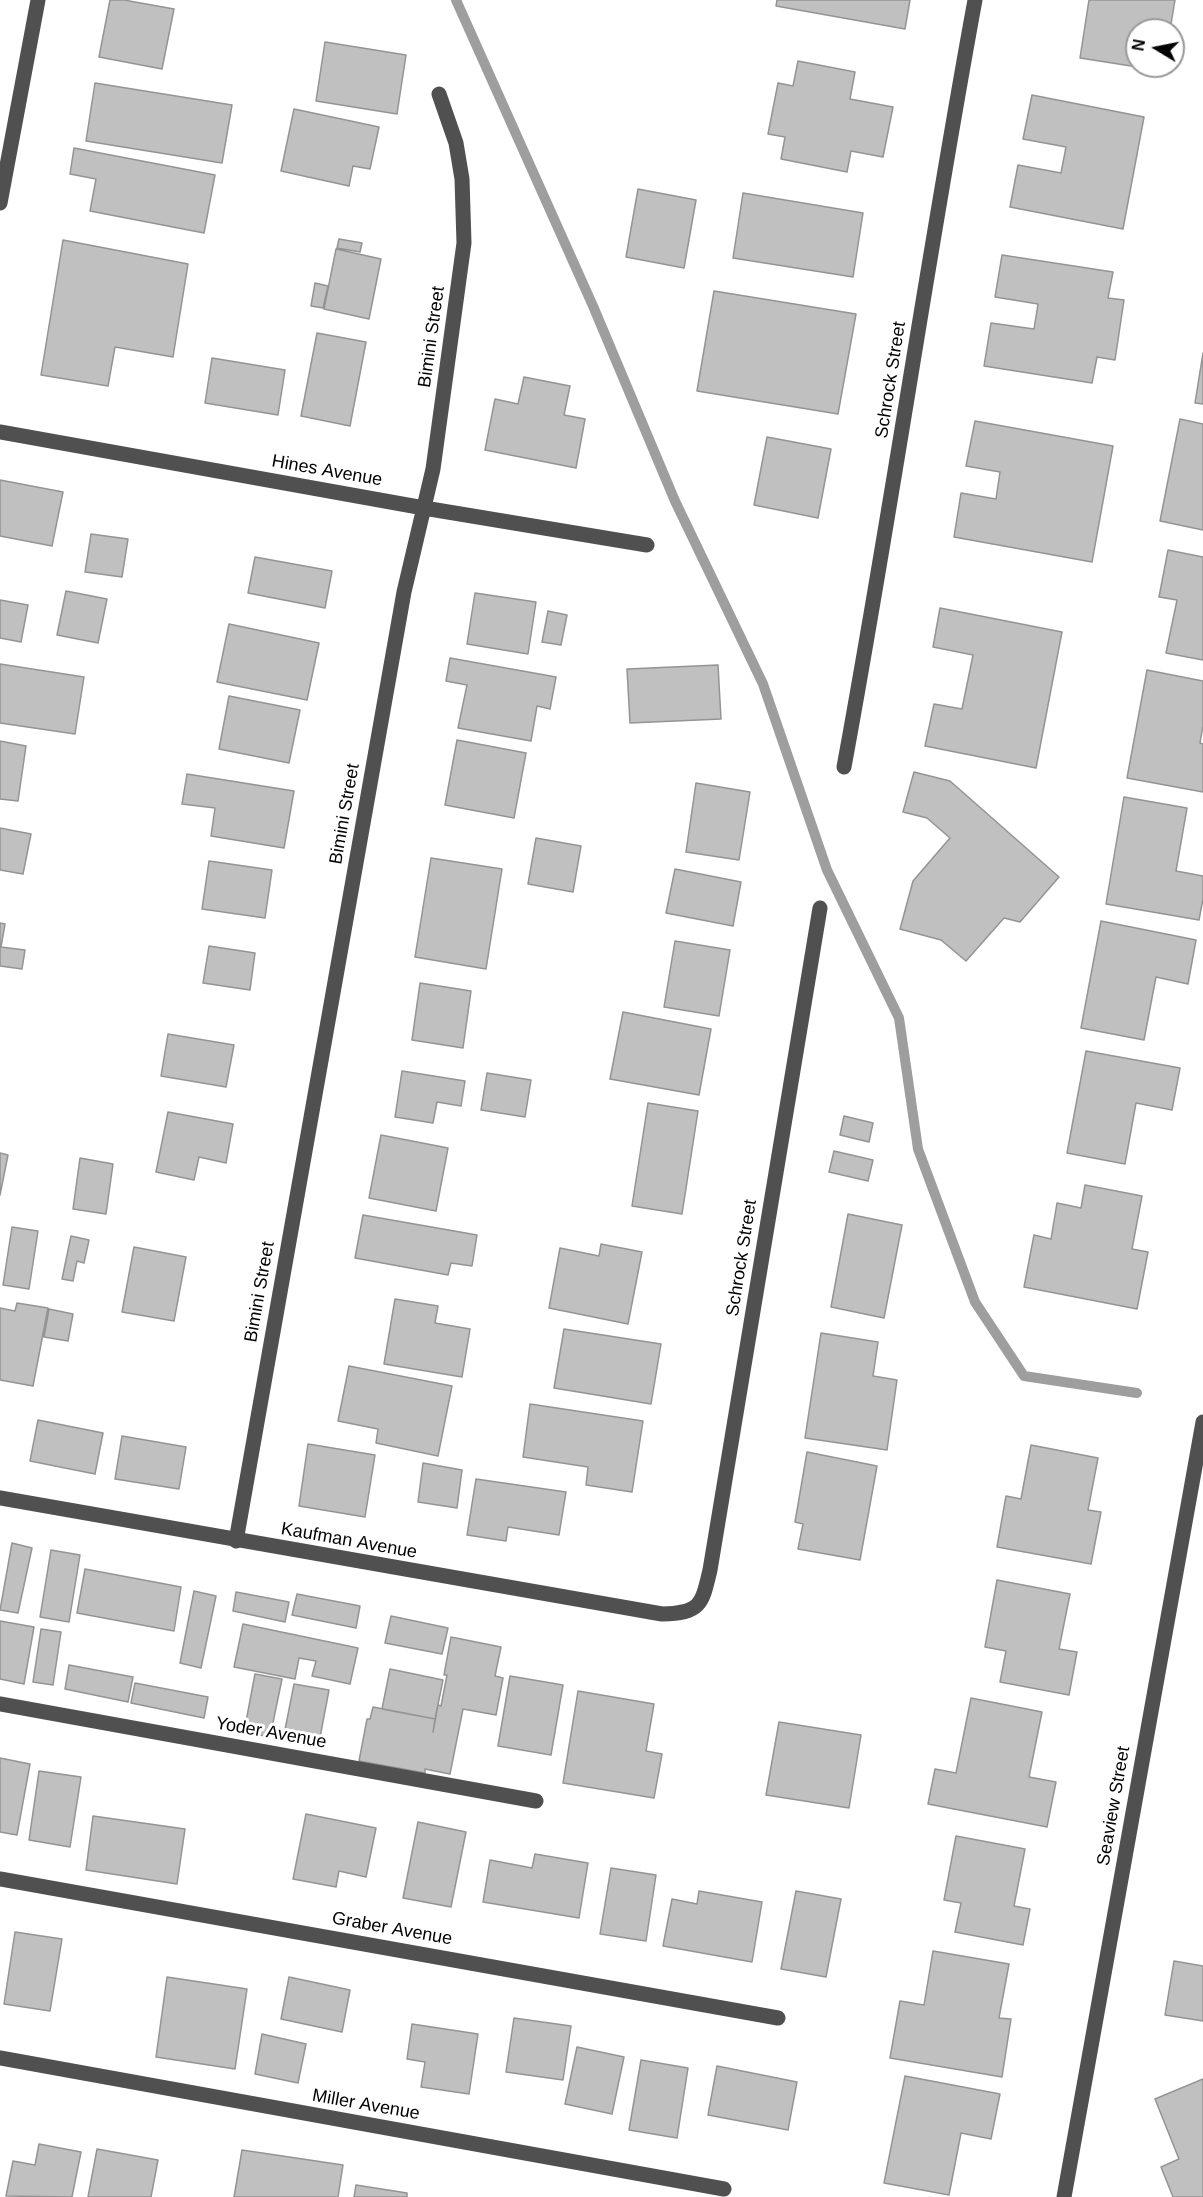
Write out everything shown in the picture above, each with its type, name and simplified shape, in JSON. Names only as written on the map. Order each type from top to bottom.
[{"type":"street","points":[[0,202],[38,0]]},
{"type":"street","name":"Schrock Street","points":[[844,767],[881,563],[944,173],[975,0]]},
{"type":"street","name":"Bimini Street","points":[[236,1541],[404,592],[433,469],[464,243],[462,179],[456,143],[439,94]]},
{"type":"street","name":"Hines Avenue","points":[[0,432],[424,508],[647,545]]},
{"type":"street","name":"Schrock Street","points":[[692,1609],[702,1600],[710,1570],[820,908]]},
{"type":"street","name":"Seaview Street","points":[[1064,2197],[1203,1422]]},
{"type":"street","name":"Kaufman Avenue","points":[[0,1498],[662,1614],[678,1614],[692,1609]]},
{"type":"street","name":"Yoder Avenue","points":[[0,1704],[536,1801]]},
{"type":"street","name":"Graber Avenue","points":[[0,1879],[778,2018]]},
{"type":"street","name":"Miller Avenue","points":[[0,2058],[724,2189]]},
{"type":"building","points":[[110,0],[124,0],[174,9],[162,69],[99,57]]},
{"type":"building","points":[[777,0],[910,0],[905,29],[776,6]]},
{"type":"building","points":[[1089,0],[1175,0],[1172,18],[1125,18],[1125,65],[1080,58]]},
{"type":"building","points":[[325,42],[406,55],[397,114],[316,101]]},
{"type":"building","points":[[798,61],[855,72],[850,99],[893,107],[883,157],[851,151],[847,172],[781,159],[785,137],[768,134],[778,83],[793,86]]},
{"type":"building","points":[[95,83],[232,105],[222,163],[86,141]]},
{"type":"building","points":[[1032,95],[1144,117],[1123,229],[1010,207],[1018,165],[1061,173],[1066,147],[1023,139]]},
{"type":"building","points":[[294,109],[379,127],[370,169],[353,166],[349,186],[281,171]]},
{"type":"building","points":[[74,148],[215,175],[204,233],[90,211],[96,179],[70,174]]},
{"type":"building","points":[[638,189],[696,200],[684,268],[626,257]]},
{"type":"building","points":[[743,193],[863,213],[853,277],[733,258]]},
{"type":"building","points":[[339,239],[362,243],[360,252],[337,248]]},
{"type":"building","points":[[63,240],[188,264],[173,357],[115,347],[108,386],[41,375]]},
{"type":"building","points":[[336,249],[381,259],[369,319],[324,309]]},
{"type":"building","points":[[1002,255],[1113,272],[1108,298],[1124,300],[1115,360],[1097,357],[1092,383],[984,366],[991,323],[1034,329],[1038,304],[995,297]]},
{"type":"building","points":[[315,283],[328,286],[323,308],[311,306]]},
{"type":"building","points":[[714,291],[856,314],[838,414],[697,391]]},
{"type":"building","points":[[317,333],[366,342],[350,426],[301,416]]},
{"type":"building","points":[[1203,353],[1203,404],[1195,403]]},
{"type":"building","points":[[212,358],[285,370],[278,415],[205,403]]},
{"type":"building","points":[[524,377],[570,386],[564,415],[585,419],[576,468],[485,450],[495,399],[518,404]]},
{"type":"building","points":[[1180,419],[1203,424],[1203,530],[1160,521]]},
{"type":"building","points":[[975,421],[1113,446],[1092,562],[954,537],[961,493],[996,499],[1000,472],[966,466]]},
{"type":"building","points":[[767,437],[831,449],[818,518],[754,505]]},
{"type":"building","points":[[0,480],[63,492],[52,546],[0,536]]},
{"type":"building","points":[[91,534],[128,539],[122,577],[85,572]]},
{"type":"building","points":[[1168,550],[1203,557],[1203,660],[1166,653],[1177,600],[1159,597]]},
{"type":"building","points":[[255,557],[332,571],[325,608],[248,593]]},
{"type":"building","points":[[66,591],[107,599],[98,643],[57,635]]},
{"type":"building","points":[[475,593],[536,602],[528,654],[467,644]]},
{"type":"building","points":[[0,600],[28,605],[21,642],[0,638]]},
{"type":"building","points":[[940,608],[1062,632],[1036,768],[925,746],[934,704],[962,709],[973,655],[933,647]]},
{"type":"building","points":[[548,611],[567,615],[561,645],[542,642]]},
{"type":"building","points":[[229,624],[319,643],[307,700],[217,682]]},
{"type":"building","points":[[450,658],[556,677],[550,709],[537,706],[531,741],[458,728],[467,685],[446,681]]},
{"type":"building","points":[[0,664],[84,677],[75,734],[0,723]]},
{"type":"building","points":[[718,665],[721,719],[630,723],[627,669]]},
{"type":"building","points":[[1147,670],[1203,681],[1203,726],[1200,743],[1203,744],[1203,792],[1127,778]]},
{"type":"building","points":[[229,696],[300,710],[289,763],[219,749]]},
{"type":"building","points":[[457,740],[526,753],[514,818],[445,805]]},
{"type":"building","points":[[0,741],[26,746],[18,801],[0,799]]},
{"type":"building","points":[[914,772],[950,781],[1059,877],[1020,922],[1004,918],[966,961],[941,940],[900,929],[913,881],[950,838],[927,818],[903,812]]},
{"type":"building","points":[[187,774],[294,791],[284,848],[211,836],[215,808],[182,804]]},
{"type":"building","points":[[696,783],[750,792],[739,860],[686,852]]},
{"type":"building","points":[[1124,797],[1187,808],[1176,871],[1203,876],[1203,899],[1199,920],[1106,904]]},
{"type":"building","points":[[0,828],[31,834],[23,874],[0,870]]},
{"type":"building","points":[[536,838],[581,846],[573,892],[528,884]]},
{"type":"building","points":[[431,858],[502,869],[486,969],[415,957]]},
{"type":"building","points":[[209,861],[272,870],[265,918],[202,909]]},
{"type":"building","points":[[675,869],[741,882],[733,926],[666,913]]},
{"type":"building","points":[[1101,921],[1196,940],[1188,984],[1156,977],[1144,1040],[1081,1028]]},
{"type":"building","points":[[0,923],[5,924],[1,947],[25,950],[22,969],[0,966]]},
{"type":"building","points":[[675,941],[730,950],[719,1016],[664,1007]]},
{"type":"building","points":[[209,946],[255,953],[250,990],[203,983]]},
{"type":"building","points":[[420,983],[471,991],[463,1048],[412,1040]]},
{"type":"building","points":[[623,1012],[711,1029],[699,1095],[610,1079]]},
{"type":"building","points":[[168,1034],[234,1045],[226,1087],[161,1076]]},
{"type":"building","points":[[1086,1051],[1180,1068],[1172,1110],[1136,1103],[1125,1164],[1067,1153]]},
{"type":"building","points":[[402,1071],[465,1081],[461,1106],[437,1102],[433,1123],[395,1117]]},
{"type":"building","points":[[487,1073],[531,1080],[525,1117],[481,1110]]},
{"type":"building","points":[[648,1103],[698,1111],[682,1214],[632,1206]]},
{"type":"building","points":[[168,1112],[233,1124],[226,1163],[199,1157],[194,1180],[156,1172]]},
{"type":"building","points":[[844,1116],[873,1123],[869,1142],[840,1135]]},
{"type":"building","points":[[381,1135],[448,1148],[436,1211],[369,1198]]},
{"type":"building","points":[[834,1151],[873,1160],[868,1181],[829,1172]]},
{"type":"building","points":[[0,1153],[8,1155],[0,1195]]},
{"type":"building","points":[[80,1158],[113,1164],[106,1214],[73,1209]]},
{"type":"building","points":[[1085,1185],[1142,1196],[1132,1249],[1148,1252],[1137,1309],[1024,1287],[1034,1235],[1051,1239],[1057,1203],[1081,1208]]},
{"type":"building","points":[[848,1214],[902,1225],[884,1318],[831,1307]]},
{"type":"building","points":[[363,1215],[477,1235],[472,1266],[451,1263],[448,1275],[355,1258]]},
{"type":"building","points":[[12,1227],[38,1231],[29,1289],[3,1285]]},
{"type":"building","points":[[71,1236],[89,1240],[84,1263],[77,1261],[73,1281],[62,1279]]},
{"type":"building","points":[[601,1244],[642,1252],[628,1324],[549,1308],[560,1248],[599,1256]]},
{"type":"building","points":[[134,1247],[186,1257],[174,1321],[122,1312]]},
{"type":"building","points":[[395,1299],[438,1306],[435,1323],[470,1329],[462,1377],[384,1364]]},
{"type":"building","points":[[17,1303],[48,1308],[33,1386],[0,1380],[0,1308],[15,1311]]},
{"type":"building","points":[[49,1309],[73,1314],[68,1341],[44,1337]]},
{"type":"building","points":[[564,1329],[661,1344],[651,1404],[554,1388]]},
{"type":"building","points":[[821,1333],[878,1342],[873,1376],[897,1380],[887,1450],[805,1438]]},
{"type":"building","points":[[349,1366],[452,1386],[438,1456],[376,1443],[378,1429],[338,1421]]},
{"type":"building","points":[[530,1404],[643,1421],[632,1492],[586,1485],[588,1467],[523,1457]]},
{"type":"building","points":[[38,1420],[103,1433],[95,1474],[30,1461]]},
{"type":"building","points":[[122,1436],[186,1447],[179,1489],[115,1479]]},
{"type":"building","points":[[308,1444],[375,1455],[365,1517],[299,1506]]},
{"type":"building","points":[[1031,1445],[1098,1458],[1088,1510],[1101,1512],[1091,1564],[997,1547],[1006,1496],[1021,1499]]},
{"type":"building","points":[[807,1452],[877,1466],[860,1560],[798,1549],[803,1524],[795,1522]]},
{"type":"building","points":[[423,1463],[462,1470],[457,1508],[418,1502]]},
{"type":"building","points":[[476,1479],[566,1492],[559,1535],[508,1527],[506,1541],[467,1535]]},
{"type":"building","points":[[12,1543],[32,1548],[18,1613],[0,1610]]},
{"type":"building","points":[[51,1550],[80,1555],[69,1622],[40,1617]]},
{"type":"building","points":[[85,1569],[181,1587],[174,1631],[77,1613]]},
{"type":"building","points":[[997,1580],[1070,1594],[1059,1649],[1077,1652],[1069,1695],[1000,1682],[1006,1651],[985,1647]]},
{"type":"building","points":[[194,1591],[216,1596],[201,1668],[180,1663]]},
{"type":"building","points":[[236,1592],[289,1602],[285,1622],[233,1611]]},
{"type":"building","points":[[297,1594],[360,1606],[356,1628],[292,1615]]},
{"type":"building","points":[[391,1616],[448,1628],[442,1654],[385,1643]]},
{"type":"building","points":[[0,1621],[34,1627],[24,1684],[0,1679]]},
{"type":"building","points":[[243,1624],[358,1648],[350,1684],[312,1676],[316,1661],[299,1658],[295,1679],[234,1667]]},
{"type":"building","points":[[41,1629],[61,1632],[53,1685],[33,1682]]},
{"type":"building","points":[[451,1637],[501,1647],[495,1676],[503,1678],[496,1715],[463,1709],[450,1774],[425,1769],[425,1773],[359,1761],[367,1719],[370,1719],[373,1707],[435,1719],[433,1732],[447,1675],[444,1675]]},
{"type":"building","points":[[69,1665],[133,1677],[128,1702],[65,1689]]},
{"type":"building","points":[[390,1669],[443,1680],[435,1719],[382,1709]]},
{"type":"building","points":[[255,1674],[282,1679],[270,1737],[244,1732]]},
{"type":"building","points":[[510,1676],[563,1685],[551,1755],[498,1746]]},
{"type":"building","points":[[135,1683],[208,1697],[204,1718],[131,1703]]},
{"type":"building","points":[[294,1684],[329,1690],[318,1748],[283,1740]]},
{"type":"building","points":[[578,1691],[654,1704],[646,1751],[662,1754],[654,1798],[563,1783]]},
{"type":"building","points":[[971,1698],[1042,1712],[1029,1777],[1056,1782],[1047,1827],[928,1804],[935,1769],[956,1773]]},
{"type":"building","points":[[779,1722],[861,1735],[849,1808],[766,1795]]},
{"type":"building","points":[[0,1758],[30,1764],[17,1835],[0,1832]]},
{"type":"building","points":[[39,1771],[81,1777],[70,1847],[29,1840]]},
{"type":"building","points":[[306,1814],[376,1828],[366,1877],[339,1871],[336,1887],[293,1879]]},
{"type":"building","points":[[93,1816],[185,1829],[177,1884],[86,1870]]},
{"type":"building","points":[[418,1822],[466,1832],[451,1907],[403,1898]]},
{"type":"building","points":[[956,1836],[1025,1849],[1014,1906],[1030,1909],[1023,1945],[955,1932],[961,1903],[944,1900]]},
{"type":"building","points":[[535,1854],[588,1863],[579,1918],[483,1902],[490,1860],[532,1868]]},
{"type":"building","points":[[611,1868],[656,1875],[646,1941],[600,1934]]},
{"type":"building","points":[[699,1891],[762,1902],[752,1962],[663,1946],[672,1899],[697,1904]]},
{"type":"building","points":[[796,1891],[841,1899],[826,1977],[781,1969]]},
{"type":"building","points":[[15,1932],[62,1939],[50,2011],[4,2004]]},
{"type":"building","points":[[933,1951],[1009,1964],[999,2018],[1011,2019],[1002,2077],[890,2058],[900,2001],[924,2005]]},
{"type":"building","points":[[1174,1961],[1203,1966],[1203,2021],[1165,2015]]},
{"type":"building","points":[[167,1977],[247,1989],[235,2069],[156,2057]]},
{"type":"building","points":[[289,1977],[350,1990],[342,2032],[281,2019]]},
{"type":"building","points":[[514,2018],[571,2026],[563,2080],[506,2072]]},
{"type":"building","points":[[412,2024],[478,2034],[469,2094],[421,2087],[425,2062],[407,2059]]},
{"type":"building","points":[[262,2034],[306,2044],[298,2083],[255,2074]]},
{"type":"building","points":[[577,2047],[624,2057],[612,2114],[565,2104]]},
{"type":"building","points":[[641,2060],[688,2068],[677,2138],[629,2130]]},
{"type":"building","points":[[717,2066],[797,2082],[788,2130],[708,2115]]},
{"type":"building","points":[[905,2076],[1000,2094],[991,2139],[961,2133],[949,2195],[884,2183]]},
{"type":"building","points":[[1203,2079],[1203,2197],[1173,2197],[1161,2167],[1179,2159],[1155,2099]]},
{"type":"building","points":[[39,2144],[81,2152],[72,2197],[6,2196],[13,2161],[35,2165]]},
{"type":"building","points":[[97,2149],[158,2160],[151,2197],[88,2197]]},
{"type":"building","points":[[242,2150],[343,2165],[338,2197],[234,2197]]},
{"type":"building","points":[[356,2185],[407,2193],[407,2197],[354,2197]]},
{"type":"waterway","points":[[456,0],[593,306],[675,501],[763,684],[827,870],[899,1018],[918,1149],[975,1302],[1024,1376],[1137,1393]]}]
